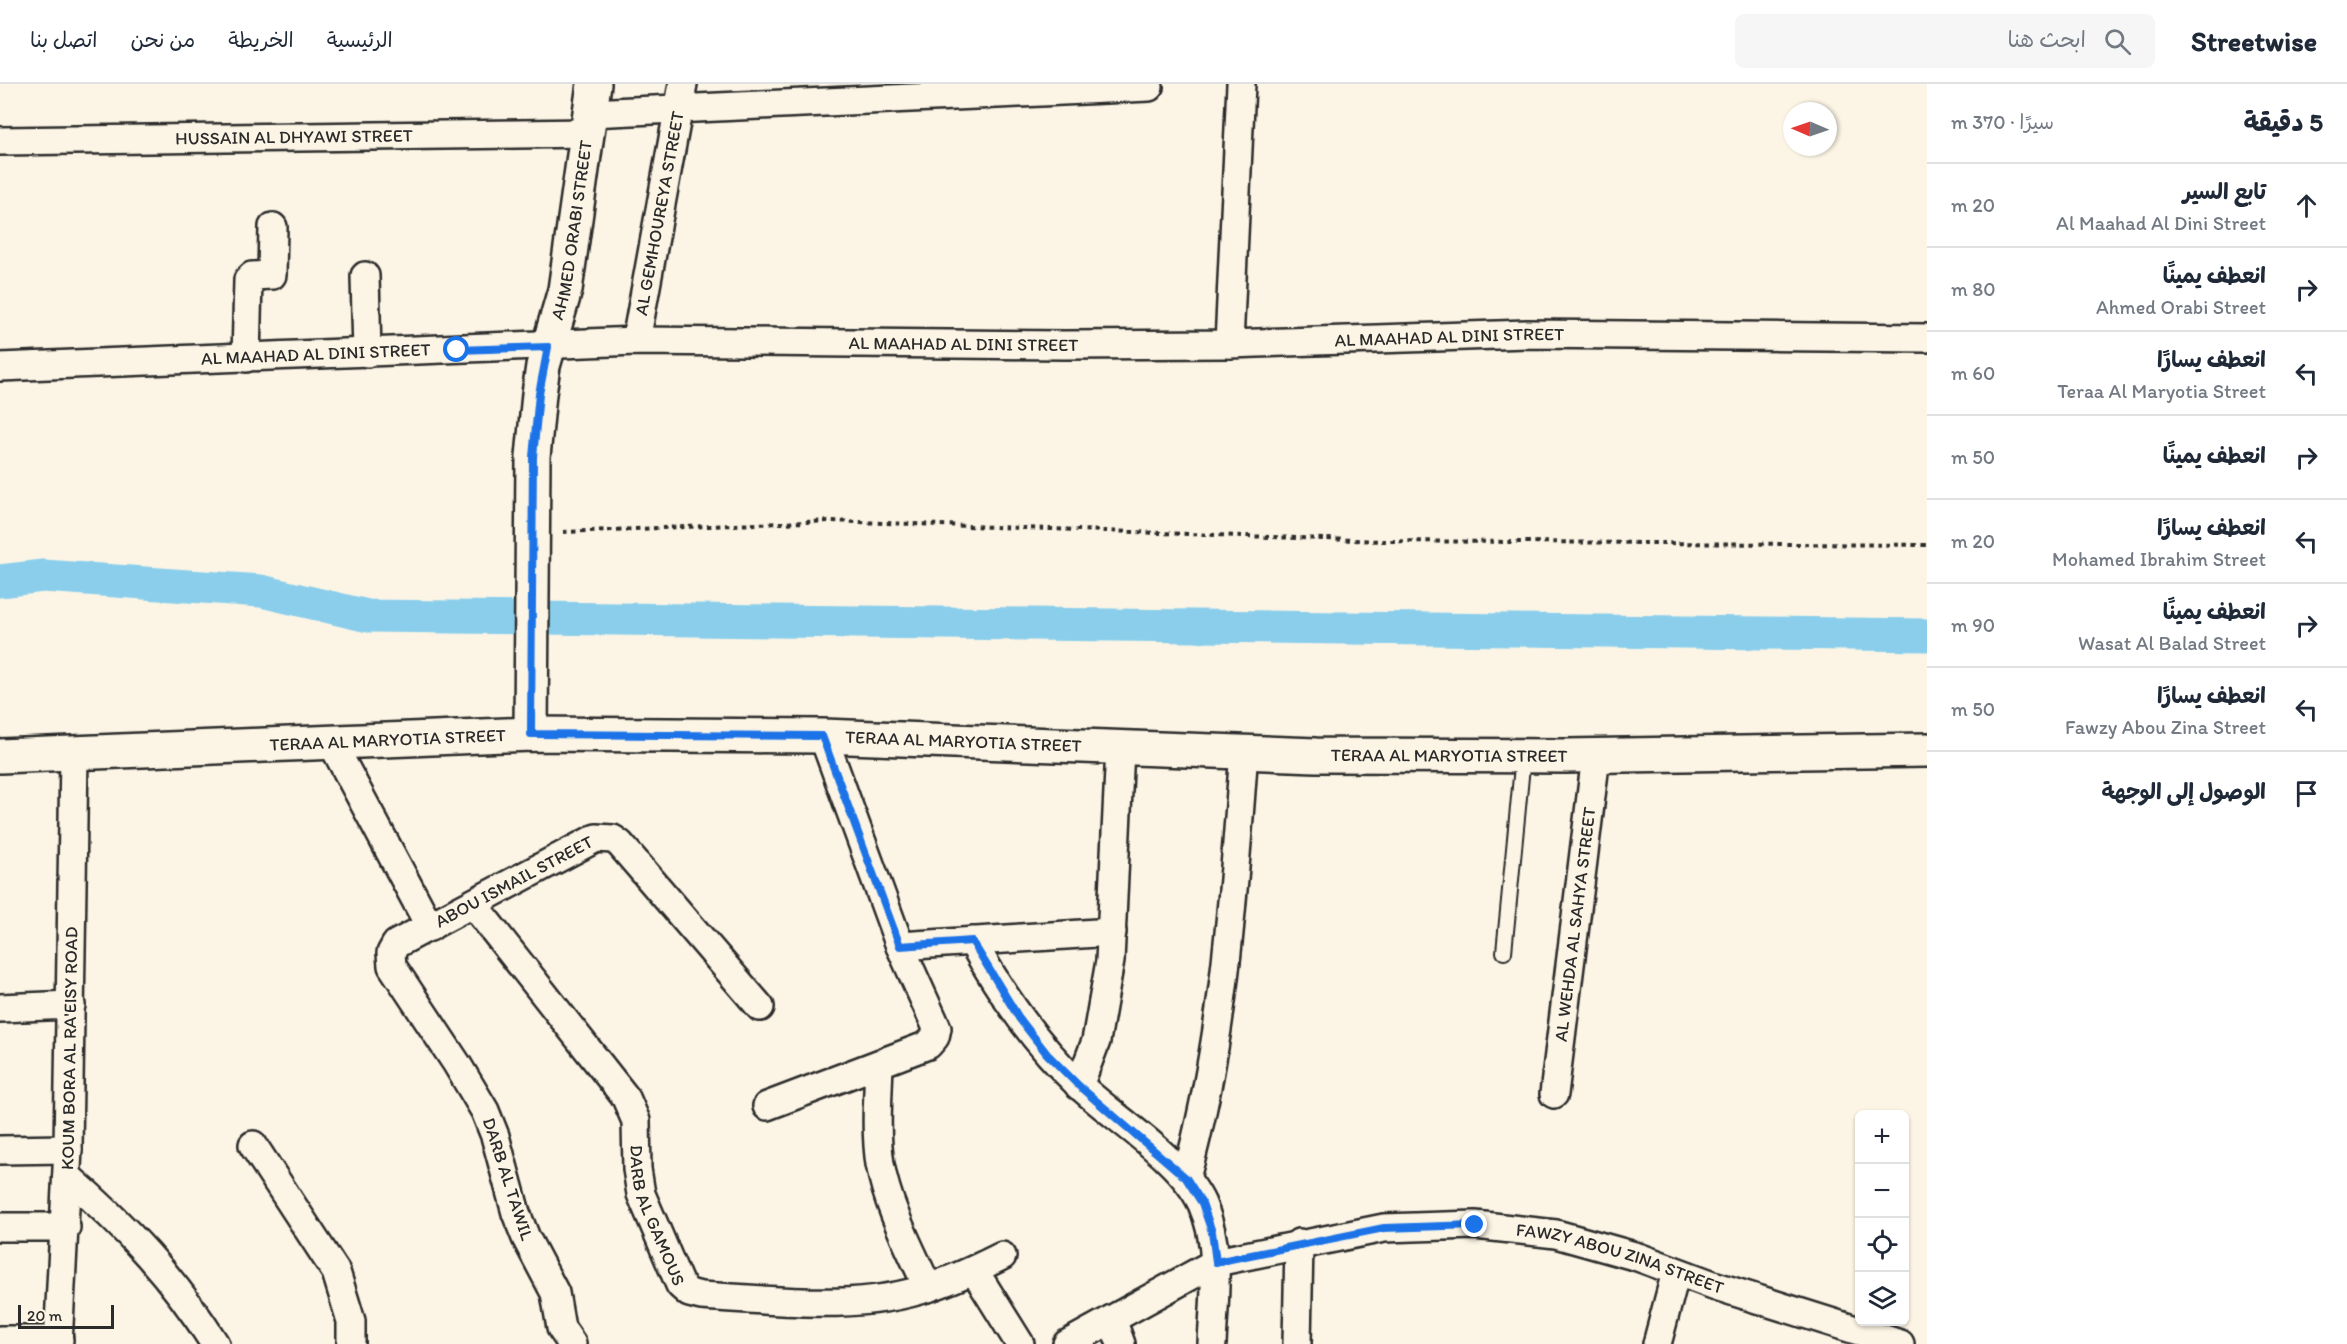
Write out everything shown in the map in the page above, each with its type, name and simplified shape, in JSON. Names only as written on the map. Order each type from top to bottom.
[{"type":"main road","name":"AHMED ORABI STREET","points":[[531,734],[533,457],[539,394],[548,347],[565,290],[590,110]]},
{"type":"main road","name":"TERAA AL MARYOTIA STREET","points":[[0,756],[531,734],[822,736],[1316,755],[1596,756],[1927,750]]},
{"type":"street","points":[[1229,344],[1241,84]]},
{"type":"street","name":"HUSSAIN AL DHYAWI STREET","points":[[0,141],[590,110],[681,96],[1149,87]]},
{"type":"street","name":"AL GEMHOUREYA STREET","points":[[636,341],[681,96]]},
{"type":"street","points":[[246,358],[248,280],[252,276],[272,275],[273,227]]},
{"type":"street","points":[[365,276],[367,353]]},
{"type":"street","name":"AL MAAHAD AL DINI STREET","points":[[0,367],[548,347],[636,341],[819,345],[1229,344],[1527,334],[1927,338]]},
{"type":"street","points":[[767,1106],[928,1045],[935,1037],[937,1028],[900,946],[822,736]]},
{"type":"street","points":[[332,743],[430,927]]},
{"type":"street","points":[[1079,1086],[1096,1041],[1105,1002],[1112,932],[1120,748]]},
{"type":"street","points":[[1186,1178],[1204,1111],[1228,953],[1244,751]]},
{"type":"street","name":"KOUM BORA AL RA'EISY ROAD","points":[[58,1342],[66,1227],[74,754]]},
{"type":"street","name":"AL WEHDA AL SAHYA STREET","points":[[1554,1095],[1596,756]]},
{"type":"street","name":"ABOU ISMAIL STREET","points":[[390,960],[391,952],[396,944],[596,838],[613,839],[760,1007]]},
{"type":"street","name":"DARB AL GAMOUS","points":[[473,904],[626,1098],[636,1121],[637,1169],[641,1194],[680,1285],[689,1293],[701,1296],[824,1302],[876,1298],[928,1288],[1002,1256]]},
{"type":"street","points":[[900,946],[1112,932]]},
{"type":"street","points":[[972,941],[1019,1018],[1047,1054],[1079,1086],[1186,1178],[1202,1203],[1212,1232],[1216,1262],[1212,1344]]},
{"type":"street","name":"DARB AL TAWIL","points":[[390,960],[485,1111],[495,1136],[516,1213],[526,1238],[555,1293],[561,1328],[572,1344]]},
{"type":"street","points":[[0,1008],[71,1005]]},
{"type":"street","points":[[879,1064],[880,1165],[890,1203],[928,1288]]},
{"type":"street","points":[[253,1145],[336,1272],[351,1321],[351,1344]]},
{"type":"street","points":[[0,1150],[68,1149]]},
{"type":"street","points":[[67,1176],[113,1216],[155,1260],[192,1308],[215,1344]]},
{"type":"street","name":"FAWZY ABOU ZINA STREET","points":[[1066,1344],[1117,1332],[1216,1262],[1299,1243],[1384,1228],[1475,1225],[1556,1234],[1638,1257],[1676,1272],[1900,1344]]},
{"type":"street","points":[[0,1227],[66,1227]]},
{"type":"street","points":[[1297,1344],[1299,1243]]},
{"type":"street","points":[[974,1270],[1020,1344]]},
{"type":"street","points":[[1657,1344],[1676,1272]]},
{"type":"street","points":[[0,1340],[58,1342]]},
{"type":"lane","points":[[1504,952],[1523,756]]},
{"type":"path","points":[[534,532],[830,521],[1381,541],[1927,545]]},
{"type":"waterway","points":[[0,581],[43,576],[261,591],[368,616],[1927,635]]},
{"type":"route","points":[[457,350],[548,347],[539,394],[533,457],[531,734],[822,736],[900,946],[972,941],[994,981],[1047,1054],[1079,1086],[1186,1178],[1202,1203],[1212,1232],[1216,1262],[1299,1243],[1384,1228],[1475,1225]]}]
